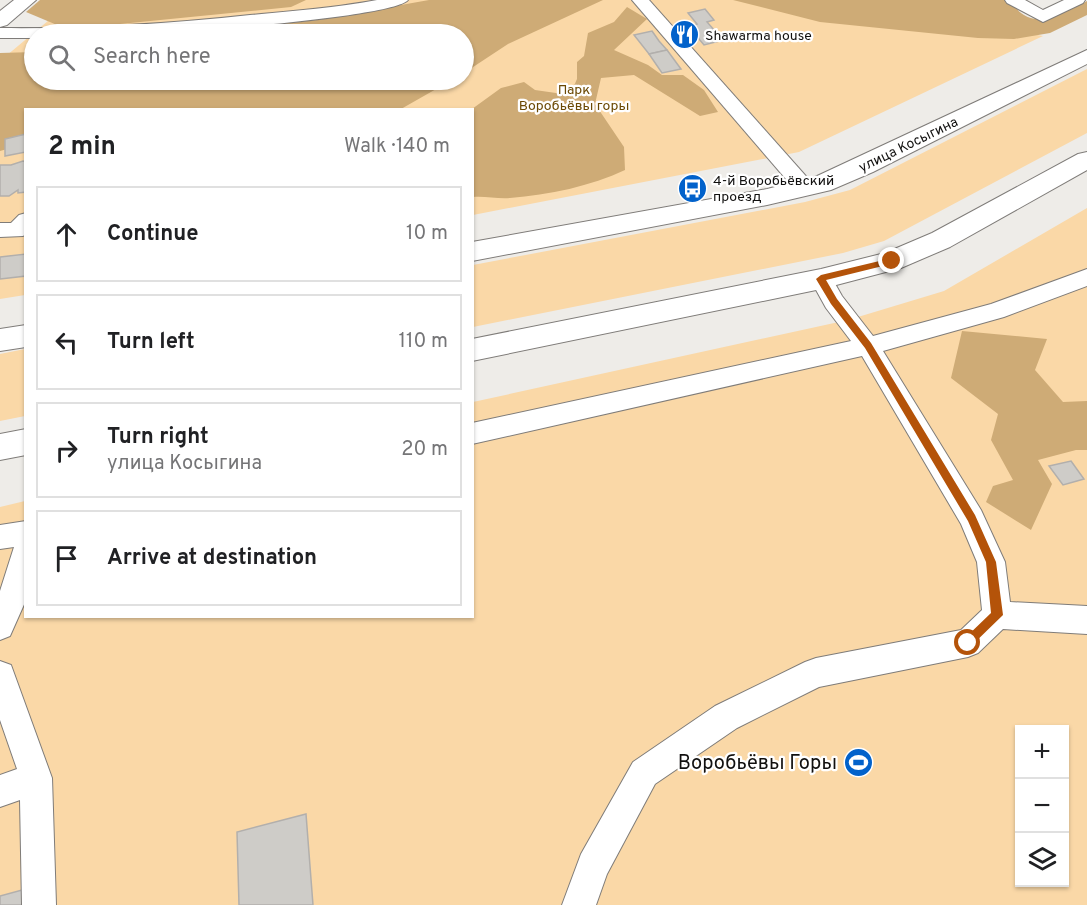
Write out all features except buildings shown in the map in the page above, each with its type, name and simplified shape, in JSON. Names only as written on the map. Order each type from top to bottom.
[{"type":"main road","points":[[0,21],[26,0]]},
{"type":"main road","name":"улица Косыгина","points":[[474,252],[767,197],[822,184],[864,166],[1087,56]]},
{"type":"main road","points":[[474,350],[867,268],[919,251],[1087,160]]},
{"type":"main road","points":[[0,340],[24,336]]},
{"type":"main road","points":[[0,447],[24,441]]},
{"type":"lane","points":[[180,24],[309,7],[349,10],[400,0]]},
{"type":"lane","points":[[640,0],[805,188]]},
{"type":"lane","points":[[1013,0],[1043,17],[1077,0]]},
{"type":"lane","points":[[0,33],[24,32]]},
{"type":"lane","points":[[0,230],[16,231],[24,222]]},
{"type":"lane","points":[[474,434],[868,346],[996,311],[1087,277]]},
{"type":"lane","points":[[821,279],[834,302],[868,346],[972,518],[991,562],[997,615]]},
{"type":"lane","points":[[0,537],[24,533]]},
{"type":"lane","points":[[0,626],[9,608],[24,558]]},
{"type":"lane","points":[[579,905],[593,866],[644,773],[726,717],[816,673],[968,643],[997,615],[1087,620]]},
{"type":"lane","points":[[0,676],[36,778],[39,905]]},
{"type":"lane","points":[[0,791],[36,778]]},
{"type":"green space","points":[[40,0],[306,0],[291,7],[120,24],[55,24],[26,12]]},
{"type":"green space","name":"Парк Воробьёвы горы","points":[[73,0],[854,0],[1043,36],[799,152],[474,215],[474,108],[24,108],[24,295],[0,299],[0,61],[24,41],[24,90],[474,90],[474,24],[44,24]]},
{"type":"green space","points":[[429,0],[603,0],[508,44],[474,66],[474,24],[280,24],[317,20]]},
{"type":"green space","points":[[733,0],[1006,0],[1024,15],[1039,19],[1056,16],[1087,1],[1087,15],[1050,33],[1014,39],[978,38],[820,22]]},
{"type":"green space","points":[[627,7],[647,19],[614,50],[648,65],[662,75],[683,75],[704,90],[718,112],[700,116],[634,75],[601,78],[595,104],[624,147],[625,170],[598,181],[540,195],[510,198],[474,197],[473,108],[501,88],[524,82],[535,90],[570,95],[577,79],[577,62],[584,56],[588,33],[614,22]]},
{"type":"green space","points":[[24,52],[24,90],[434,90],[403,108],[24,108],[24,144],[0,151],[0,53]]},
{"type":"green space","points":[[1087,69],[1087,133],[884,241],[843,253],[474,327],[474,265],[805,202],[850,190]]},
{"type":"green space","points":[[1087,208],[1087,905],[0,905],[0,507],[24,501],[24,618],[474,618],[474,402],[848,320],[944,291]]},
{"type":"green space","points":[[962,331],[1047,339],[1035,370],[1063,402],[1087,401],[1087,450],[1076,450],[1038,460],[1052,484],[1031,530],[986,502],[993,486],[1013,480],[991,440],[998,414],[951,378]]},
{"type":"green space","points":[[24,349],[24,416],[0,421],[0,354]]},
{"type":"place","name":"Shawarma house","points":[[684,35]]},
{"type":"place","name":"4-й Воробьёвский проезд","points":[[692,188]]},
{"type":"place","name":"Воробьёвы Горы","points":[[858,762]]},
{"type":"route","points":[[892,261],[821,279],[834,302],[868,346],[972,518],[991,562],[997,615],[968,643]]}]
